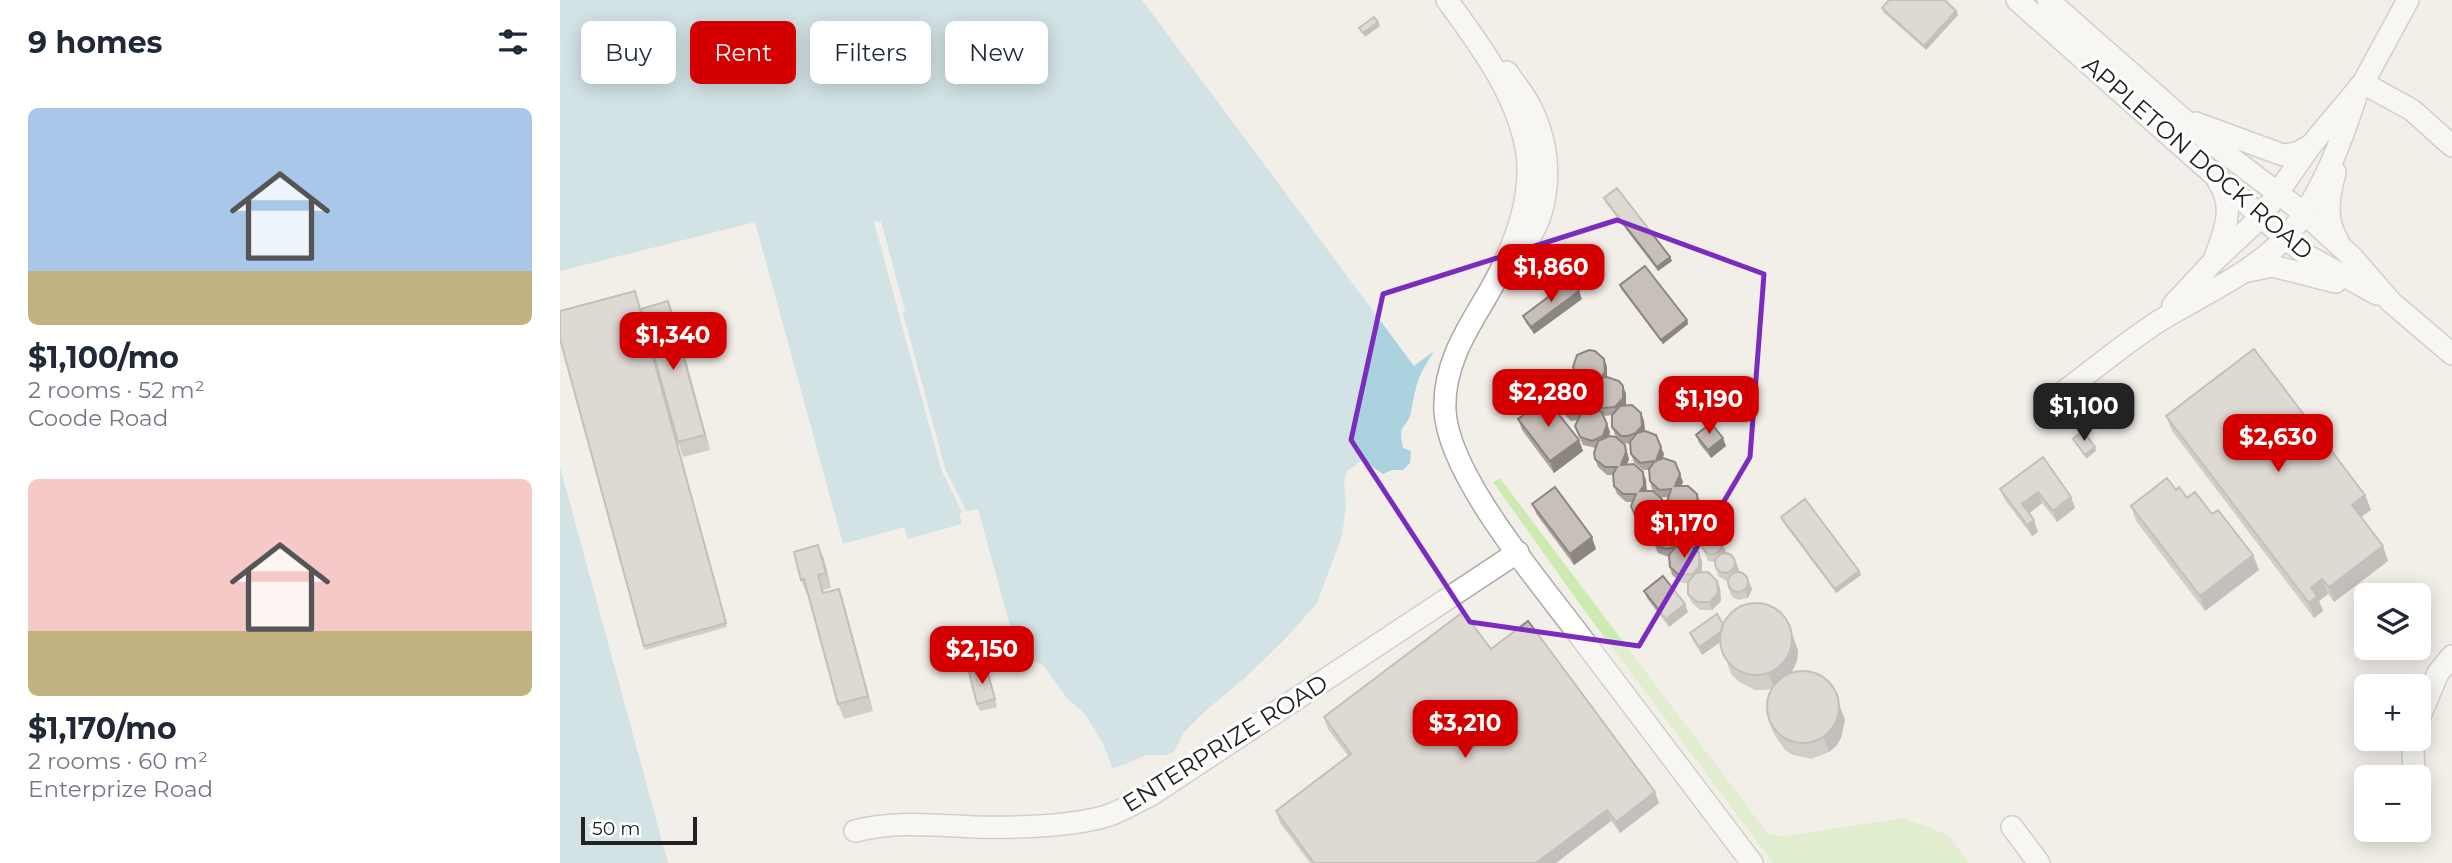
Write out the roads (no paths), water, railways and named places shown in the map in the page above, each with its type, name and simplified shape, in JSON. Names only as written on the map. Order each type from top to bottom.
[{"type":"street","points":[[1447,0],[1496,75],[1519,120],[1527,155],[1525,195],[1505,265],[1467,328],[1447,373],[1445,412],[1453,448],[1470,482],[1518,552],[1752,863]]},
{"type":"street","name":"APPLETON DOCK ROAD","points":[[2017,0],[2285,239],[2317,261],[2388,300]]},
{"type":"street","name":"APPLETON DOCK ROAD","points":[[2048,0],[2200,134],[2304,213],[2342,247],[2388,300],[2452,354]]},
{"type":"street","points":[[2061,394],[2158,322],[2241,273],[2285,239],[2317,192],[2361,85],[2408,0]]},
{"type":"street","points":[[2158,322],[2213,262],[2261,217],[2311,145],[2361,85]]},
{"type":"street","points":[[2361,85],[2412,110],[2452,146]]},
{"type":"street","points":[[2173,110],[2199,124],[2283,155],[2297,153],[2311,145]]},
{"type":"street","points":[[2342,247],[2329,223],[2329,211],[2334,178],[2349,119]]},
{"type":"street","points":[[2213,262],[2227,218],[2228,204],[2224,189],[2216,178]]},
{"type":"street","points":[[2241,273],[2272,266],[2388,300]]},
{"type":"street","name":"ENTERPRIZE ROAD","points":[[855,831],[882,824],[920,823],[976,827],[1057,824],[1112,814],[1151,795],[1518,552]]},
{"type":"street","points":[[2431,689],[2438,673],[2452,656]]},
{"type":"street","points":[[2012,827],[2039,863]]},
{"type":"water","points":[[560,0],[1142,0],[1414,366],[1434,351],[1421,374],[1409,418],[1401,434],[1403,448],[1411,451],[1410,463],[1403,470],[1392,470],[1383,474],[1362,460],[1346,472],[1346,506],[1342,536],[1317,603],[1246,677],[1183,733],[1175,751],[1167,755],[1147,755],[1113,769],[1103,744],[1085,714],[1067,698],[1043,665],[1018,655],[978,509],[959,513],[962,524],[908,539],[904,527],[843,544],[755,222],[560,271]]},
{"type":"water","points":[[560,467],[668,863],[560,863]]}]
